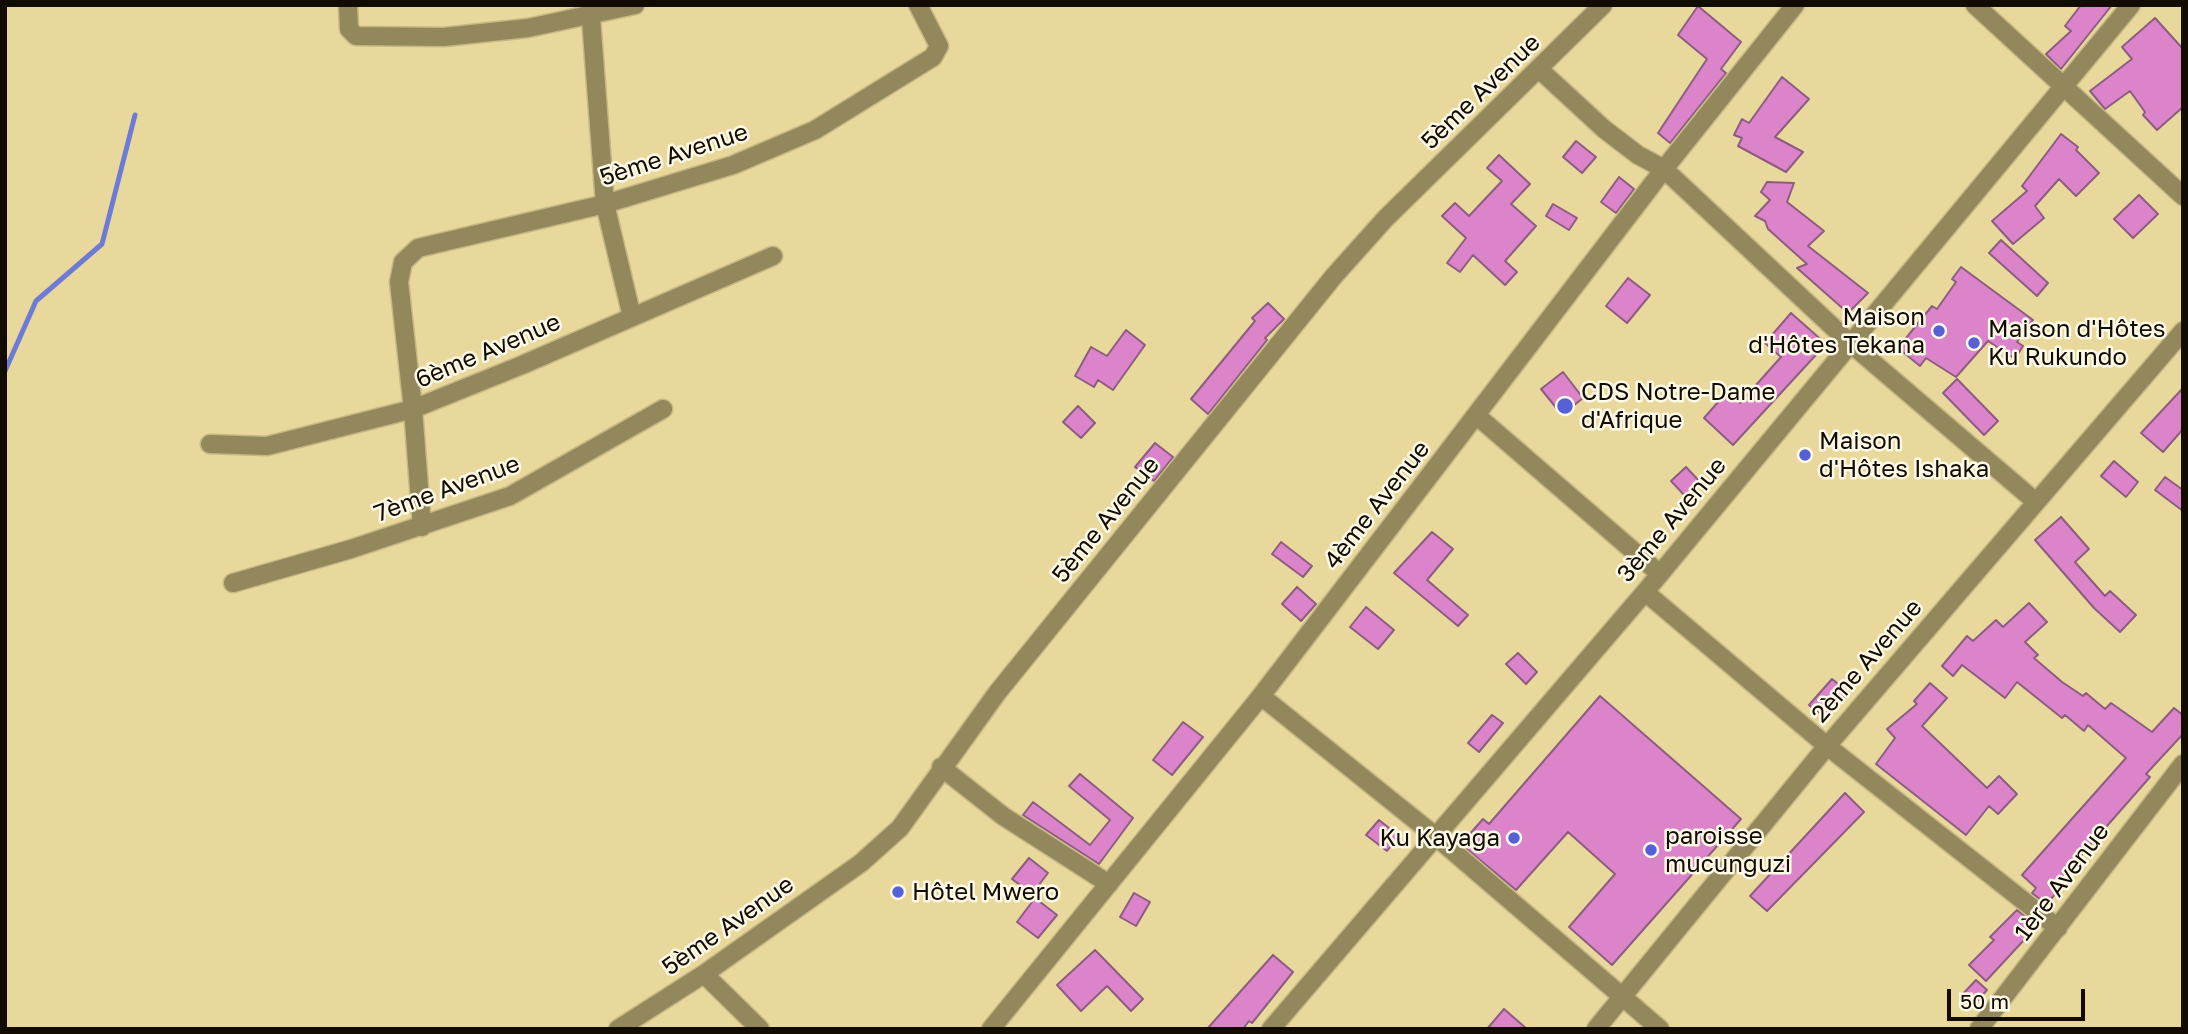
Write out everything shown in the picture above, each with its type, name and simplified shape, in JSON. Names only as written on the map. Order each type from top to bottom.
[{"type":"street","points":[[348,5],[349,29],[356,36],[443,37],[528,28],[590,11],[635,5]]},
{"type":"street","name":"5ème Avenue","points":[[413,409],[399,282],[403,262],[418,248],[605,204],[733,165],[815,130],[933,57],[939,46],[918,5]]},
{"type":"street","name":"5ème Avenue","points":[[618,1029],[704,974],[861,863],[900,828],[997,693],[1334,276],[1385,219],[1540,70],[1603,5]]},
{"type":"street","name":"4ème Avenue","points":[[991,1029],[1261,696],[1664,169],[1795,5]]},
{"type":"street","points":[[1975,5],[2183,196]]},
{"type":"street","name":"3ème Avenue","points":[[1271,1029],[1434,835],[1645,592],[2131,5]]},
{"type":"street","points":[[590,11],[605,204],[632,317]]},
{"type":"street","points":[[1540,70],[1604,130],[1638,155],[1664,169],[1850,343],[2036,502]]},
{"type":"street","name":"6ème Avenue","points":[[209,444],[267,446],[413,409],[772,256]]},
{"type":"street","name":"2ème Avenue","points":[[1596,1029],[1827,746],[2183,331]]},
{"type":"street","points":[[413,409],[422,527]]},
{"type":"street","name":"7ème Avenue","points":[[233,583],[422,527],[510,496],[663,409]]},
{"type":"street","points":[[1476,415],[1660,574]]},
{"type":"street","points":[[1645,592],[1827,746],[2058,928]]},
{"type":"street","points":[[1261,696],[1434,835],[1660,1029]]},
{"type":"street","name":"1ère Avenue","points":[[1979,1029],[2183,764]]},
{"type":"street","points":[[942,767],[1003,816],[1109,884]]},
{"type":"street","points":[[704,974],[760,1029]]},
{"type":"building","points":[[2081,5],[2112,5],[2061,69],[2046,54],[2071,31],[2065,26]]},
{"type":"building","points":[[1698,6],[1741,42],[1721,69],[1726,73],[1670,143],[1658,133],[1707,59],[1678,35]]},
{"type":"building","points":[[2155,18],[2183,49],[2183,107],[2157,130],[2143,115],[2145,112],[2130,91],[2105,109],[2090,91],[2132,59],[2122,47]]},
{"type":"building","points":[[1782,77],[1809,99],[1775,137],[1803,152],[1786,172],[1738,146],[1742,138],[1734,135],[1742,119],[1749,123]]},
{"type":"building","points":[[2061,134],[2078,147],[2076,150],[2099,173],[2076,196],[2059,179],[2035,206],[2044,218],[2013,244],[1992,221],[2027,191],[2022,186]]},
{"type":"building","points":[[1576,141],[1596,157],[1582,173],[1563,157]]},
{"type":"building","points":[[1499,155],[1530,184],[1511,204],[1536,226],[1505,261],[1517,272],[1505,285],[1473,255],[1460,272],[1447,263],[1466,238],[1442,216],[1455,203],[1469,216],[1502,181],[1487,168]]},
{"type":"building","points":[[1619,177],[1634,189],[1616,213],[1601,202]]},
{"type":"building","points":[[1767,182],[1794,183],[1787,202],[1824,231],[1808,246],[1868,293],[1848,313],[1797,268],[1807,264],[1768,229],[1765,221],[1755,216],[1770,200],[1761,192]]},
{"type":"building","points":[[2139,195],[2158,214],[2133,238],[2114,219]]},
{"type":"building","points":[[1553,204],[1577,218],[1569,230],[1546,216]]},
{"type":"building","points":[[2001,240],[2048,283],[2037,296],[1989,253]]},
{"type":"building","points":[[1961,267],[2033,320],[2017,342],[2023,346],[2015,359],[1988,341],[1956,377],[1926,358],[1920,366],[1898,348],[1932,306],[1937,309],[1956,282],[1952,279]]},
{"type":"building","points":[[1628,278],[1650,295],[1627,323],[1606,306]]},
{"type":"building","points":[[1268,303],[1284,319],[1265,338],[1267,340],[1208,414],[1191,399],[1255,321],[1252,318]]},
{"type":"building","points":[[1791,313],[1826,344],[1733,445],[1704,418],[1727,392],[1740,403],[1781,357],[1765,343]]},
{"type":"building","points":[[1126,330],[1145,345],[1113,390],[1098,380],[1094,387],[1075,376],[1091,347],[1107,356]]},
{"type":"building","points":[[1563,372],[1583,398],[1562,415],[1541,389]]},
{"type":"building","points":[[1957,379],[1998,421],[1984,435],[1943,393]]},
{"type":"building","points":[[2183,388],[2183,429],[2163,452],[2141,433]]},
{"type":"building","points":[[1078,406],[1095,423],[1081,438],[1063,422]]},
{"type":"building","points":[[1155,443],[1173,457],[1154,481],[1135,467]]},
{"type":"building","points":[[2114,461],[2138,482],[2126,497],[2101,476]]},
{"type":"building","points":[[1686,467],[1701,483],[1686,497],[1671,481]]},
{"type":"building","points":[[2165,477],[2183,490],[2183,511],[2155,490]]},
{"type":"building","points":[[2061,517],[2089,549],[2075,562],[2105,596],[2110,591],[2136,615],[2120,632],[2094,608],[2035,540]]},
{"type":"building","points":[[1432,532],[1453,549],[1427,580],[1468,615],[1458,626],[1394,573]]},
{"type":"building","points":[[1281,542],[1312,566],[1303,577],[1272,554]]},
{"type":"building","points":[[1297,587],[1316,604],[1301,621],[1282,604]]},
{"type":"building","points":[[2029,603],[2047,622],[2025,642],[2038,655],[2034,658],[2062,682],[2083,696],[2086,693],[2105,709],[2111,703],[2152,732],[2174,708],[2183,715],[2183,734],[2146,774],[2150,777],[2062,877],[2067,882],[2046,904],[2032,893],[2036,888],[2022,875],[2126,758],[2088,725],[2084,731],[2065,715],[2062,718],[2017,682],[2005,698],[1962,665],[1953,676],[1942,666],[1967,636],[1973,641],[1996,620],[2003,627]]},
{"type":"building","points":[[1366,607],[1394,630],[1378,649],[1350,627]]},
{"type":"building","points":[[1518,653],[1537,672],[1526,684],[1506,664]]},
{"type":"building","points":[[1832,679],[1848,692],[1826,719],[1809,705]]},
{"type":"building","points":[[1930,683],[1947,698],[1922,726],[1987,788],[1999,776],[2017,794],[1998,814],[1989,806],[1966,835],[1876,764],[1895,738],[1887,729],[1917,704],[1914,701]]},
{"type":"building","name":"paroisse mucunguzi","points":[[1600,696],[1741,819],[1612,965],[1569,927],[1615,874],[1568,832],[1516,890],[1461,844],[1483,819],[1489,824]]},
{"type":"building","points":[[1492,715],[1503,723],[1479,752],[1468,743]]},
{"type":"building","points":[[1183,722],[1203,737],[1172,775],[1153,760]]},
{"type":"building","points":[[1080,774],[1133,818],[1099,864],[1023,815],[1033,802],[1090,845],[1110,820],[1069,786]]},
{"type":"building","points":[[1845,793],[1864,812],[1767,911],[1750,896]]},
{"type":"building","points":[[1379,820],[1399,836],[1387,851],[1366,835]]},
{"type":"building","points":[[1029,858],[1048,873],[1032,894],[1012,879]]},
{"type":"building","points":[[1134,893],[1150,902],[1136,926],[1120,917]]},
{"type":"building","points":[[1035,898],[1057,915],[1038,938],[1017,922]]},
{"type":"building","points":[[2017,910],[2037,926],[1986,981],[1969,965],[1994,940],[1990,937]]},
{"type":"building","points":[[1095,950],[1143,999],[1131,1011],[1107,986],[1081,1011],[1057,985]]},
{"type":"building","points":[[1273,955],[1293,972],[1252,1023],[1249,1021],[1243,1029],[1207,1029]]},
{"type":"building","points":[[1976,980],[1987,990],[1972,1007],[1960,997]]},
{"type":"building","points":[[1504,1009],[1527,1029],[1487,1029]]},
{"type":"waterway","points":[[5,371],[36,301],[102,244],[135,115]]},
{"type":"place","name":"Maison d'Hôtes Tekana","points":[[1939,331]]},
{"type":"place","name":"Maison d'Hôtes Ku Rukundo","points":[[1974,343]]},
{"type":"place","name":"CDS Notre-Dame d'Afrique","points":[[1565,406]]},
{"type":"place","name":"Maison d'Hôtes Ishaka","points":[[1805,455]]},
{"type":"place","name":"Ku Kayaga","points":[[1514,838]]},
{"type":"place","name":"paroisse mucunguzi","points":[[1651,850]]},
{"type":"place","name":"Hôtel Mwero","points":[[898,892]]}]
